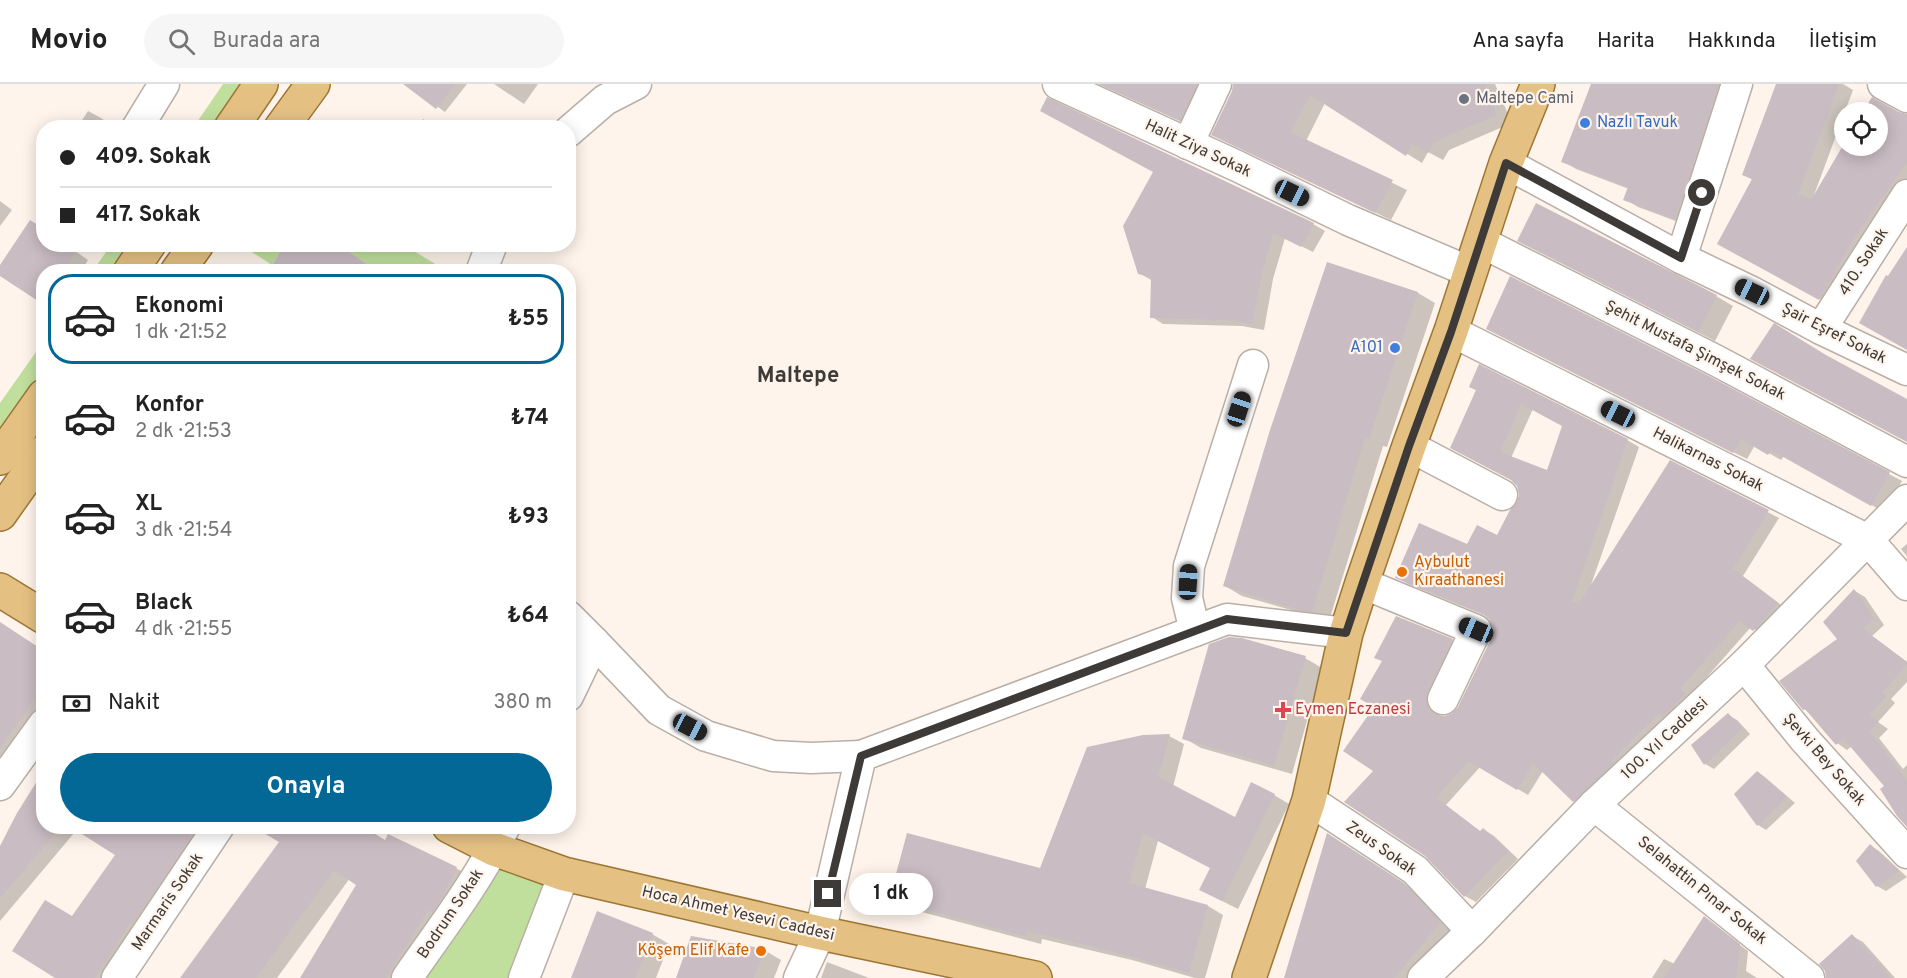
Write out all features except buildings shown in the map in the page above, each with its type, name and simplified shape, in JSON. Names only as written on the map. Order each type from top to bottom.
[{"type":"main road","points":[[236,120],[261,84]]},
{"type":"main road","points":[[288,120],[313,84]]},
{"type":"main road","points":[[1250,978],[1309,800],[1346,633],[1362,583],[1451,332],[1506,163],[1538,84]]},
{"type":"main road","points":[[0,458],[36,407]]},
{"type":"main road","points":[[0,514],[36,463]]},
{"type":"main road","points":[[0,590],[36,612]]},
{"type":"main road","name":"Hoca Ahmet Yesevi Caddesi","points":[[483,834],[500,838],[564,874],[820,933],[1035,978]]},
{"type":"street","points":[[142,120],[164,84]]},
{"type":"street","points":[[576,125],[605,100],[636,84]]},
{"type":"street","name":"Halit Ziya Sokak","points":[[1058,84],[1348,220],[1476,257]]},
{"type":"street","points":[[1188,144],[1216,84]]},
{"type":"street","points":[[1681,258],[1737,84]]},
{"type":"street","points":[[1883,84],[1907,97]]},
{"type":"street","name":"Şair Eşref Sokak","points":[[1506,163],[1681,258],[1907,370]]},
{"type":"street","name":"410. Sokak","points":[[1821,329],[1907,195]]},
{"type":"street","name":"Şehit Mustafa Şimşek Sokak","points":[[1476,257],[1715,360],[1907,462]]},
{"type":"street","name":"Halikarnas Sokak","points":[[1451,332],[1868,540]]},
{"type":"street","points":[[1195,631],[1187,598],[1189,566],[1253,364]]},
{"type":"street","points":[[1409,446],[1502,495]]},
{"type":"street","name":"100. Yıl Caddesi","points":[[1423,978],[1594,805],[1744,665],[1907,500]]},
{"type":"street","points":[[1868,540],[1907,585]]},
{"type":"street","points":[[1362,583],[1476,630],[1443,699]]},
{"type":"street","points":[[576,624],[658,710],[706,736],[773,756],[811,758],[861,756],[1227,619],[1346,633]]},
{"type":"street","points":[[576,679],[594,642]]},
{"type":"street","name":"Şevki Bey Sokak","points":[[1744,665],[1805,740],[1907,853]]},
{"type":"street","points":[[0,785],[36,735]]},
{"type":"street","points":[[799,978],[820,933],[861,756]]},
{"type":"street","name":"Zeus Sokak","points":[[1309,800],[1415,870],[1472,930]]},
{"type":"street","name":"Selahattin Pınar Sokak","points":[[1594,805],[1809,978]]},
{"type":"street","name":"Marmaris Sokak","points":[[117,978],[214,834]]},
{"type":"street","name":"Bodrum Sokak","points":[[407,978],[500,838]]},
{"type":"street","points":[[524,978],[564,874]]},
{"type":"green space","points":[[223,84],[261,84],[236,120],[198,120]]},
{"type":"green space","points":[[106,252],[144,252],[135,264],[98,264]]},
{"type":"green space","points":[[252,252],[280,252],[270,264]]},
{"type":"green space","points":[[348,252],[416,252],[435,264],[367,264]]},
{"type":"green space","points":[[36,352],[36,406],[0,458],[0,403]]},
{"type":"green space","points":[[494,849],[564,874],[524,978],[407,978]]},
{"type":"place","name":"Maltepe Cami","points":[[1464,99]]},
{"type":"place","name":"Nazlı Tavuk","points":[[1585,123]]},
{"type":"place","name":"A101","points":[[1395,348]]},
{"type":"place","name":"Aybulut Kıraathanesi","points":[[1402,572]]},
{"type":"place","name":"Eymen Eczanesi","points":[[1283,710]]},
{"type":"place","name":"Köşem Elif Kafe","points":[[761,951]]},
{"type":"district","name":"Maltepe","points":[[798,376]]},
{"type":"route","points":[[828,894],[861,756],[1227,619],[1346,633],[1409,446],[1451,332],[1506,163],[1681,258],[1702,193]]}]
